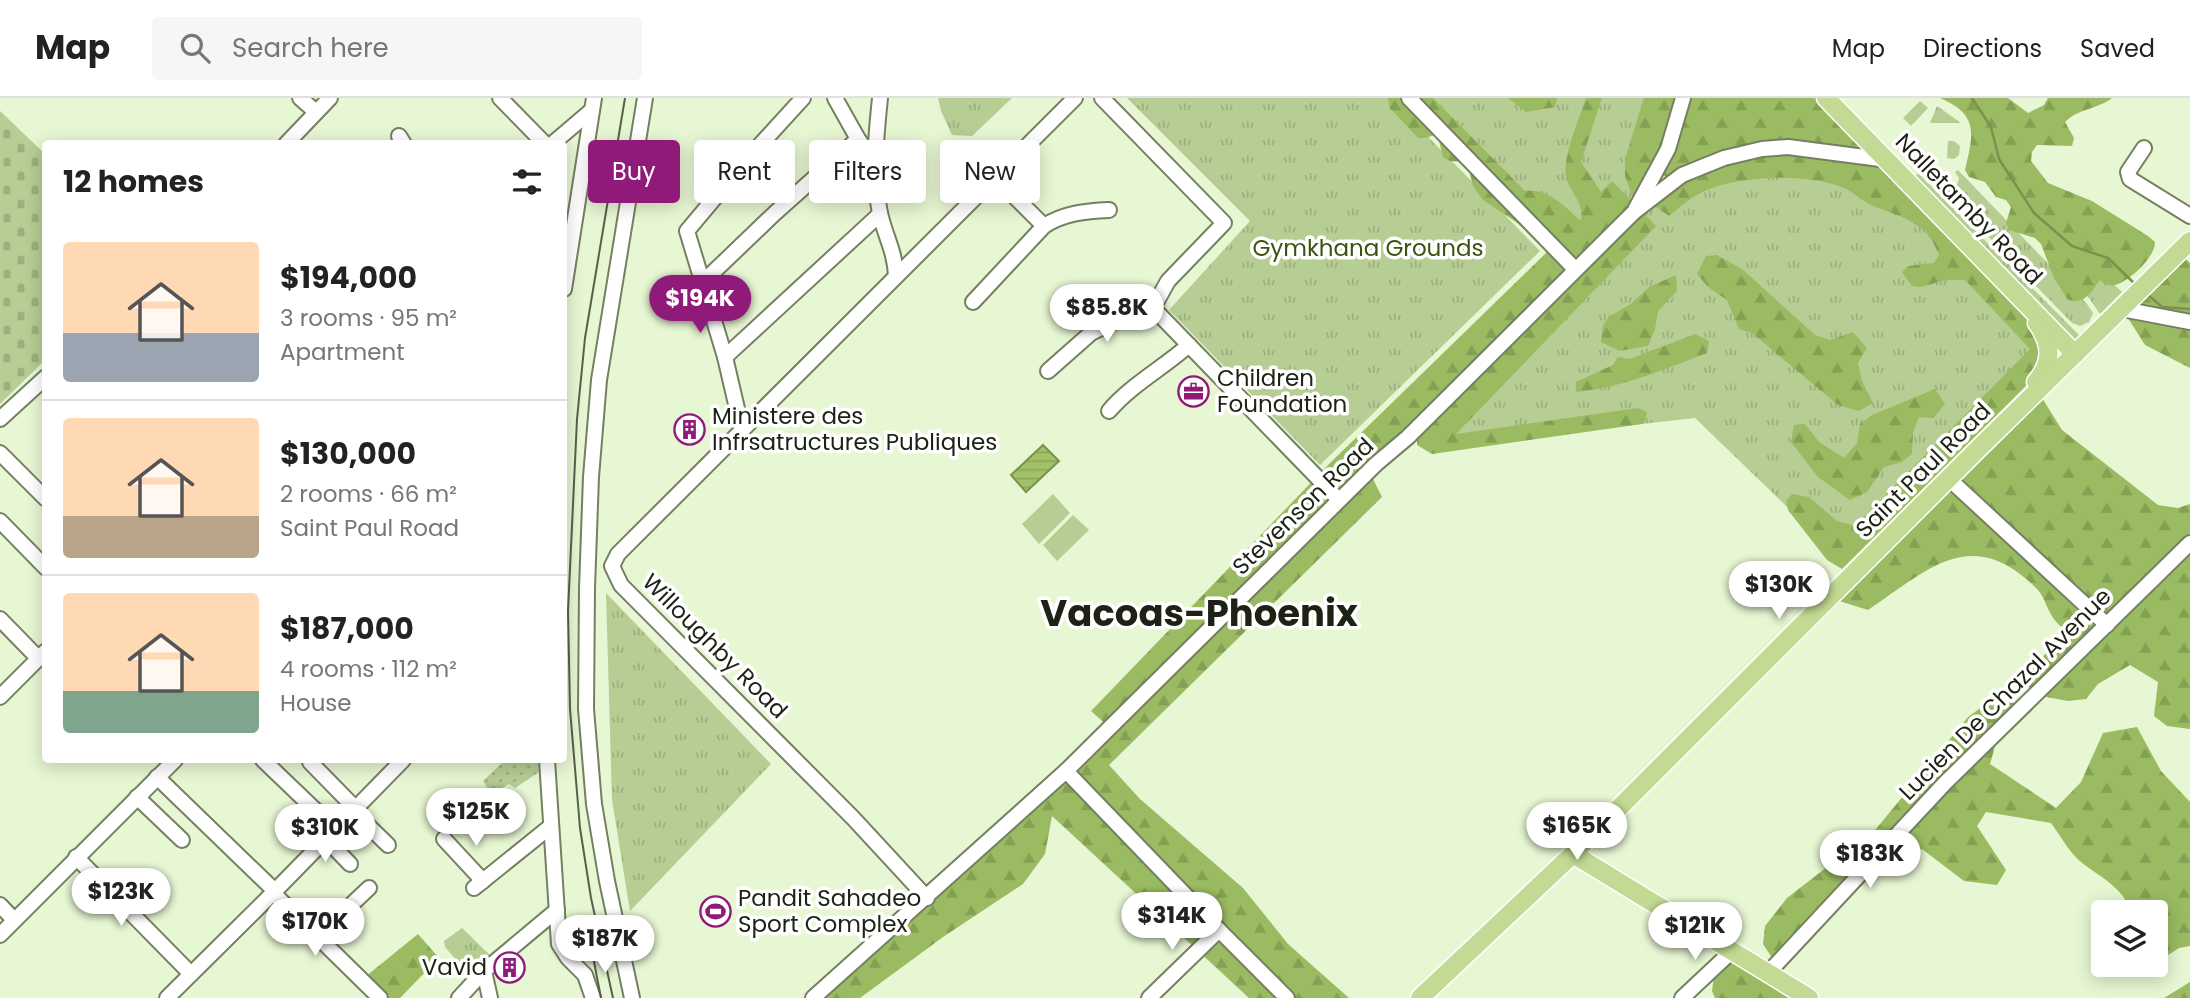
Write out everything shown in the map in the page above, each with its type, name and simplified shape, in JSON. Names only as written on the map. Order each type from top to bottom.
[{"type":"main road","name":"Nalletamby Road","points":[[1826,98],[2075,354]]},
{"type":"main road","name":"Saint Paul Road","points":[[1420,998],[1573,854],[1948,478],[2190,241]]},
{"type":"main road","points":[[1985,261],[1993,274],[2036,322],[2048,341],[2049,361],[2045,372],[2011,416]]},
{"type":"main road","points":[[1573,854],[1809,998]]},
{"type":"street","points":[[300,98],[316,111]]},
{"type":"street","points":[[290,140],[330,98]]},
{"type":"street","points":[[500,98],[541,140]]},
{"type":"street","points":[[632,998],[594,804],[586,709],[587,588],[591,477],[599,380],[645,98]]},
{"type":"street","points":[[742,430],[725,357],[687,231],[803,98]]},
{"type":"street","points":[[703,282],[858,139],[835,98]]},
{"type":"street","points":[[876,140],[880,98]]},
{"type":"street","name":"Willoughby Road","points":[[1032,140],[1075,98]]},
{"type":"street","points":[[1102,98],[1224,223],[1168,281],[1153,308],[1339,500]]},
{"type":"street","points":[[1409,98],[1576,269]]},
{"type":"street","name":"Stevenson Road","points":[[1634,212],[1668,149],[1684,98]]},
{"type":"street","points":[[556,140],[593,104]]},
{"type":"street","points":[[567,270],[593,104]]},
{"type":"street","name":"Stevenson Road","points":[[815,998],[1066,771],[1634,212],[1682,175],[1724,158],[1762,149],[1788,147],[1888,160]]},
{"type":"street","points":[[2144,148],[2128,172],[2130,179],[2190,216]]},
{"type":"street","points":[[879,203],[880,214],[895,254],[896,276]]},
{"type":"street","name":"Willoughby Road","points":[[927,898],[853,818],[621,585],[612,566],[618,554],[969,203]]},
{"type":"street","points":[[1021,203],[1044,226]]},
{"type":"street","points":[[973,302],[1044,226],[1056,218],[1109,210]]},
{"type":"street","points":[[725,357],[880,214]]},
{"type":"street","points":[[887,234],[898,250],[915,256]]},
{"type":"street","points":[[1048,371],[1091,332],[1156,302]]},
{"type":"street","points":[[2122,309],[2190,322]]},
{"type":"street","points":[[1109,411],[1121,397],[1167,365],[1189,345]]},
{"type":"street","points":[[0,419],[42,381]]},
{"type":"street","points":[[0,453],[42,495]]},
{"type":"street","points":[[1948,478],[2107,625]]},
{"type":"street","points":[[0,521],[42,564]]},
{"type":"street","name":"Lucien De Chazal Avenue","points":[[1769,972],[1945,783],[2190,543]]},
{"type":"street","points":[[0,619],[42,654],[0,696]]},
{"type":"street","points":[[0,935],[172,763]]},
{"type":"street","points":[[266,763],[330,834],[350,864]]},
{"type":"street","points":[[311,763],[388,845]]},
{"type":"street","points":[[167,998],[399,763]]},
{"type":"street","points":[[547,763],[559,944],[568,958],[585,975],[593,998]]},
{"type":"street","points":[[1066,771],[1287,998]]},
{"type":"street","points":[[157,777],[380,998]]},
{"type":"street","points":[[137,797],[182,840]]},
{"type":"street","points":[[1627,800],[1622,811],[1593,839],[1591,851],[1597,859],[1646,890],[1656,905]]},
{"type":"street","points":[[444,839],[479,884],[551,826]]},
{"type":"street","points":[[76,857],[191,974]]},
{"type":"street","points":[[317,936],[369,888]]},
{"type":"street","points":[[0,905],[14,920]]},
{"type":"street","points":[[459,998],[484,971],[557,910]]},
{"type":"street","points":[[1149,998],[1219,930]]},
{"type":"street","points":[[1682,998],[1731,952]]},
{"type":"street","points":[[484,971],[490,998]]},
{"type":"green space","points":[[938,98],[1012,98],[972,136],[952,135]]},
{"type":"green space","name":"Gymkhana Grounds","points":[[1127,98],[1390,98],[1540,251],[1320,465],[1169,310],[1250,221]]},
{"type":"green space","points":[[1388,98],[1433,98],[1525,191],[1549,195],[1581,221],[1579,203],[1567,180],[1566,162],[1586,98],[1602,98],[1581,162],[1601,192],[1612,181],[1656,226],[1456,434],[1638,408],[1647,412],[1642,424],[1432,454],[1417,445],[1417,437],[1367,467],[1382,497],[1109,765],[1140,799],[1243,888],[1288,944],[1349,998],[1249,998],[1052,816],[1045,854],[1023,884],[943,937],[860,998],[813,998],[930,903],[1040,803],[1110,728],[1091,711],[1329,464],[1546,253],[1549,244],[1483,200],[1473,186],[1467,162],[1450,161],[1443,157],[1439,141],[1434,135],[1418,138],[1390,108]]},
{"type":"green space","points":[[1420,98],[1665,98],[1637,183],[1657,203],[1710,173],[1891,175],[2038,337],[2033,366],[1841,559],[1695,418],[1436,447],[1593,275]]},
{"type":"green space","points":[[1508,98],[1557,98],[1555,107],[1526,112]]},
{"type":"green space","points":[[1644,98],[1823,98],[1859,136],[1863,155],[1889,162],[2041,334],[2039,373],[1842,569],[1827,560],[1788,510],[1786,501],[1792,494],[1809,497],[1837,521],[1855,526],[2030,349],[1965,280],[1946,280],[1921,287],[1912,286],[1902,272],[1908,266],[1934,263],[1939,255],[1928,235],[1913,223],[1869,204],[1846,189],[1813,180],[1793,178],[1731,183],[1699,194],[1669,216],[1656,207],[1657,199],[1670,180],[1658,171],[1632,196],[1625,176],[1625,159]]},
{"type":"green space","points":[[1940,98],[2008,98],[2028,113],[2044,105],[2048,98],[2112,98],[2075,114],[2065,122],[2074,138],[2072,146],[2037,145],[2032,152],[2031,161],[2048,183],[2092,201],[2155,242],[2146,261],[2121,283],[2111,285],[2100,280],[2083,299],[2068,300],[2054,278],[2041,244],[2035,238],[2009,230],[2006,223],[2011,207],[2006,200],[1996,197],[1985,182],[1969,177],[1965,170],[1971,136],[1968,119],[1962,111]]},
{"type":"green space","points":[[1920,101],[1928,108],[1911,126],[1903,118]]},
{"type":"green space","points":[[1937,106],[1961,123],[1930,123]]},
{"type":"green space","points":[[0,111],[42,151],[42,363],[0,404]]},
{"type":"green space","points":[[1948,141],[1954,141],[1960,146],[1959,155],[1954,159],[1947,158]]},
{"type":"green space","points":[[1958,170],[2087,304],[2093,313],[2089,322],[2080,326],[2072,323],[1947,194],[1946,185],[1951,187],[1958,183],[1959,178],[1955,172]]},
{"type":"green space","points":[[1919,174],[2084,340],[2075,349],[1910,176]]},
{"type":"green space","points":[[1717,255],[1742,269],[1815,335],[1830,340],[1853,332],[1867,348],[1858,363],[1862,381],[1873,403],[1859,411],[1838,405],[1752,333],[1739,329],[1727,300],[1708,287],[1697,274],[1706,256]]},
{"type":"green space","points":[[2183,256],[2190,263],[2190,368],[2145,345],[2126,315]]},
{"type":"green space","points":[[2096,268],[2122,292],[2100,314],[2077,281]]},
{"type":"green space","points":[[1676,275],[1677,291],[1658,311],[1648,346],[1619,351],[1601,342],[1603,325],[1610,316],[1631,304],[1649,287]]},
{"type":"green space","points":[[1695,334],[1709,341],[1707,353],[1626,382],[1576,392],[1576,382],[1613,365],[1618,357],[1630,359]]},
{"type":"green space","points":[[1935,389],[1945,404],[1933,418],[1919,417],[1913,432],[1912,454],[1902,462],[1884,467],[1867,492],[1850,500],[1818,477],[1791,442],[1794,425],[1805,424],[1819,442],[1844,458],[1857,443],[1860,424],[1872,415]]},
{"type":"green space","points":[[2042,398],[2062,430],[2158,505],[2178,508],[2190,504],[2190,729],[2167,726],[2154,716],[2158,682],[2130,665],[2098,684],[2086,699],[2068,701],[2036,695],[2023,681],[2065,630],[2052,615],[2038,590],[2014,570],[1992,559],[1971,556],[1931,568],[1868,610],[1836,600]]},
{"type":"green space","points":[[1053,494],[1070,513],[1039,544],[1022,524]]},
{"type":"green space","points":[[1073,515],[1089,530],[1057,561],[1043,545]]},
{"type":"green space","points":[[606,593],[771,764],[630,911],[612,800]]},
{"type":"green space","points":[[1997,696],[2014,703],[2018,719],[1996,743],[1990,764],[2056,808],[2081,782],[2103,733],[2137,727],[2161,771],[2190,802],[2190,946],[2179,948],[2168,955],[2168,900],[2125,900],[2117,889],[2077,858],[2051,823],[1986,812],[1977,826],[2006,870],[1997,885],[1964,881],[1922,849],[1865,882],[1791,956],[1776,964],[1763,944],[1765,926],[1787,898],[1876,829],[1968,717]]},
{"type":"green space","points":[[502,763],[538,763],[539,772],[515,788],[509,784],[491,794],[483,781]]},
{"type":"green space","points":[[462,928],[494,959],[473,979],[445,947],[444,941]]},
{"type":"green space","points":[[418,934],[439,958],[400,998],[388,998],[365,977]]},
{"type":"green space","points":[[1730,957],[1804,998],[1715,998],[1712,991],[1715,968]]},
{"type":"green space","points":[[2190,982],[2190,998],[2164,998]]},
{"type":"shaded area","points":[[1043,445],[1059,461],[1026,492],[1011,475]]},
{"type":"waterway","points":[[1972,98],[1991,127],[1999,159],[2034,213],[2072,246],[2108,258],[2136,285]]},
{"type":"waterway","points":[[2147,294],[2162,307],[2190,309]]},
{"type":"tram line","points":[[613,998],[591,898],[580,828],[570,709],[568,611],[577,419],[585,338],[625,98]]},
{"type":"tram line","points":[[589,936],[601,998]]},
{"type":"place","name":"Children Foundation","points":[[1194,391]]},
{"type":"place","name":"Ministere des Infrsatructures Publiques","points":[[689,429]]},
{"type":"place","name":"Pandit Sahadeo Sport Complex","points":[[715,911]]},
{"type":"place","name":"Vavid","points":[[510,967]]},
{"type":"district","name":"Vacoas-Phoenix","points":[[1199,613]]}]
